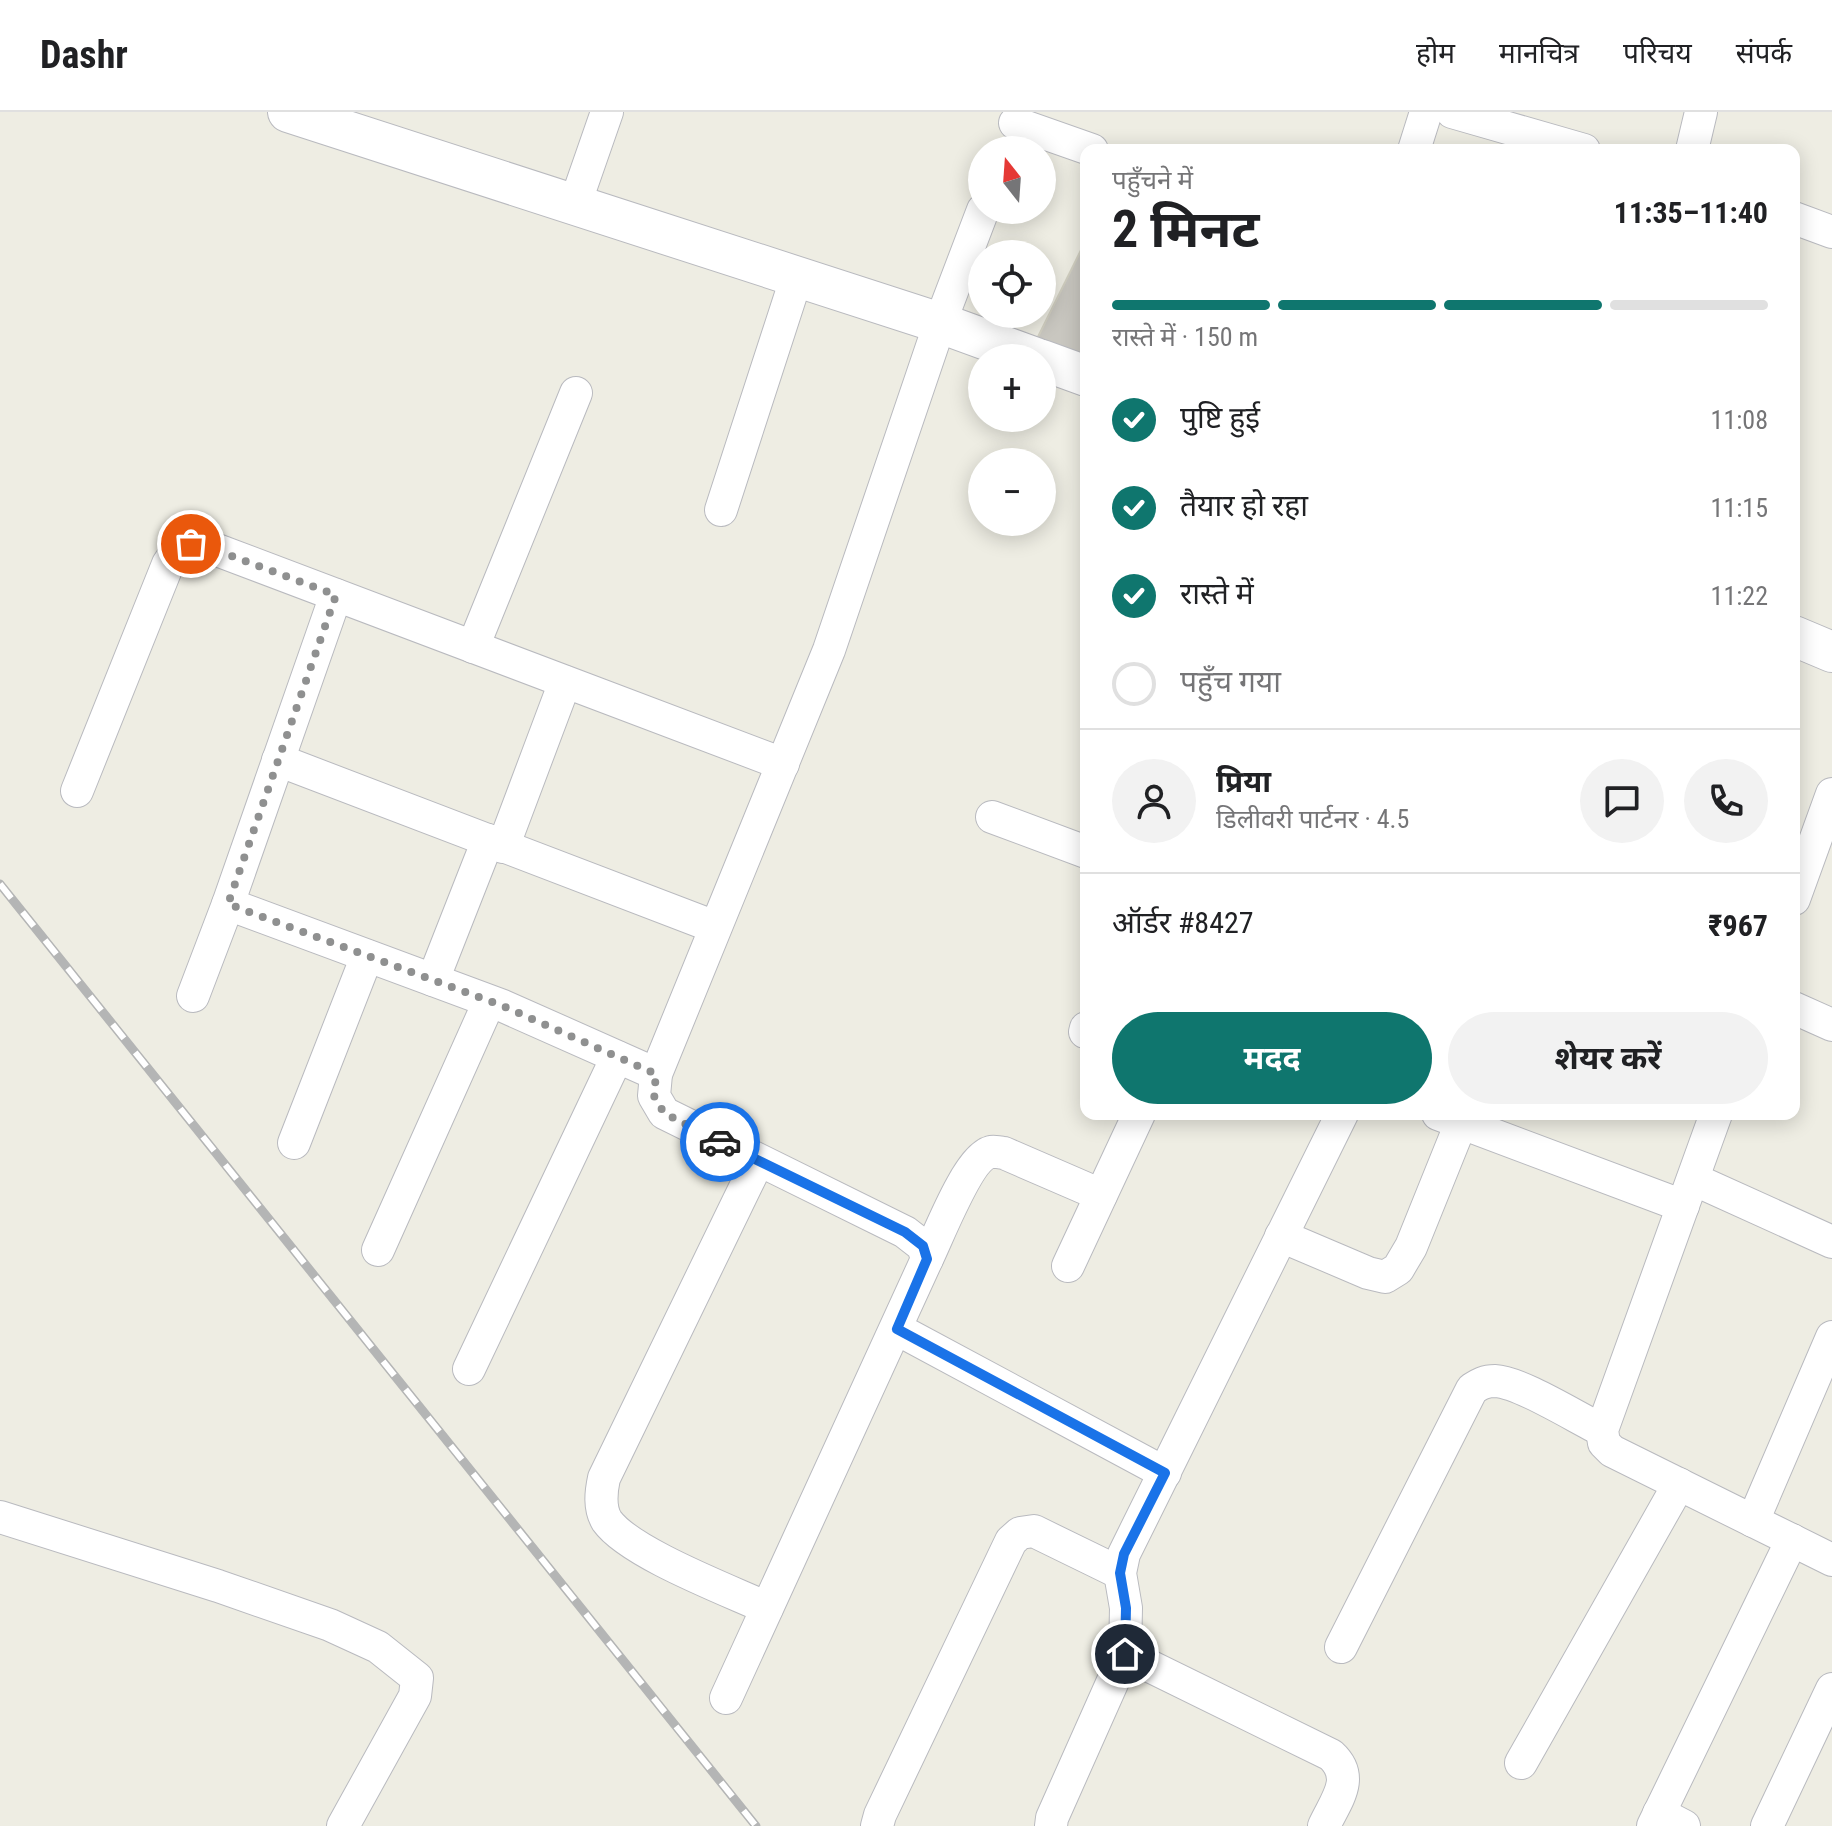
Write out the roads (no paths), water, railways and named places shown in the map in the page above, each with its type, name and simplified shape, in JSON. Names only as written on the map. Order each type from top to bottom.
[{"type":"street","points":[[575,204],[607,112]]},
{"type":"street","points":[[1416,144],[1426,112]]},
{"type":"street","points":[[1452,112],[1563,144]]},
{"type":"street","points":[[1693,144],[1701,112]]},
{"type":"street","points":[[293,113],[998,344]]},
{"type":"street","points":[[1013,128],[1080,147]]},
{"type":"street","points":[[1800,220],[1832,232]]},
{"type":"street","points":[[927,1259],[923,1246],[905,1232],[664,1113],[654,1096],[656,1074],[829,650],[940,323],[978,224]]},
{"type":"street","points":[[721,510],[797,276]]},
{"type":"street","points":[[1056,365],[1080,374]]},
{"type":"street","points":[[473,647],[576,393]]},
{"type":"street","points":[[77,791],[168,564],[177,550],[191,544],[205,546],[783,764]]},
{"type":"street","points":[[193,996],[336,595]]},
{"type":"street","points":[[1800,639],[1832,652]]},
{"type":"street","points":[[433,980],[565,682]]},
{"type":"street","points":[[278,760],[715,927]]},
{"type":"street","points":[[1800,882],[1832,794]]},
{"type":"street","points":[[992,817],[1080,850]]},
{"type":"street","points":[[228,904],[489,1002],[656,1074]]},
{"type":"street","points":[[294,1143],[367,956]]},
{"type":"street","points":[[378,1250],[489,1002]]},
{"type":"street","points":[[1800,1011],[1832,1025]]},
{"type":"street","points":[[469,1369],[617,1057]]},
{"type":"street","points":[[1068,1266],[1136,1120]]},
{"type":"street","points":[[1051,1826],[1125,1654],[1126,1608],[1120,1573],[1124,1554],[1339,1120]]},
{"type":"street","points":[[1281,1236],[1368,1273],[1385,1277],[1398,1269],[1411,1247],[1449,1120]]},
{"type":"street","points":[[1456,1120],[1832,1242]]},
{"type":"street","points":[[1714,1120],[1602,1430],[1604,1443],[1612,1451],[1832,1560]]},
{"type":"street","points":[[726,1698],[927,1259],[968,1174],[979,1159],[992,1151],[1004,1153],[1101,1195]]},
{"type":"street","points":[[758,1161],[604,1478],[600,1496],[605,1518],[622,1537],[642,1550],[767,1608]]},
{"type":"street","points":[[897,1329],[1165,1473]]},
{"type":"street","points":[[1753,1521],[1832,1337]]},
{"type":"street","points":[[1341,1647],[1472,1389],[1484,1382],[1507,1384],[1602,1430]]},
{"type":"street","points":[[1521,1763],[1679,1484]]},
{"type":"street","points":[[0,1517],[330,1625],[378,1647],[405,1666],[417,1678],[415,1696],[343,1826]]},
{"type":"street","points":[[877,1826],[1011,1541],[1020,1533],[1034,1531],[1120,1573]]},
{"type":"street","points":[[1665,1822],[1792,1540]]},
{"type":"street","points":[[1125,1654],[1331,1755],[1342,1766],[1345,1775],[1324,1826]]},
{"type":"street","points":[[1767,1826],[1832,1689]]},
{"type":"railway","points":[[0,884],[756,1826]]}]
